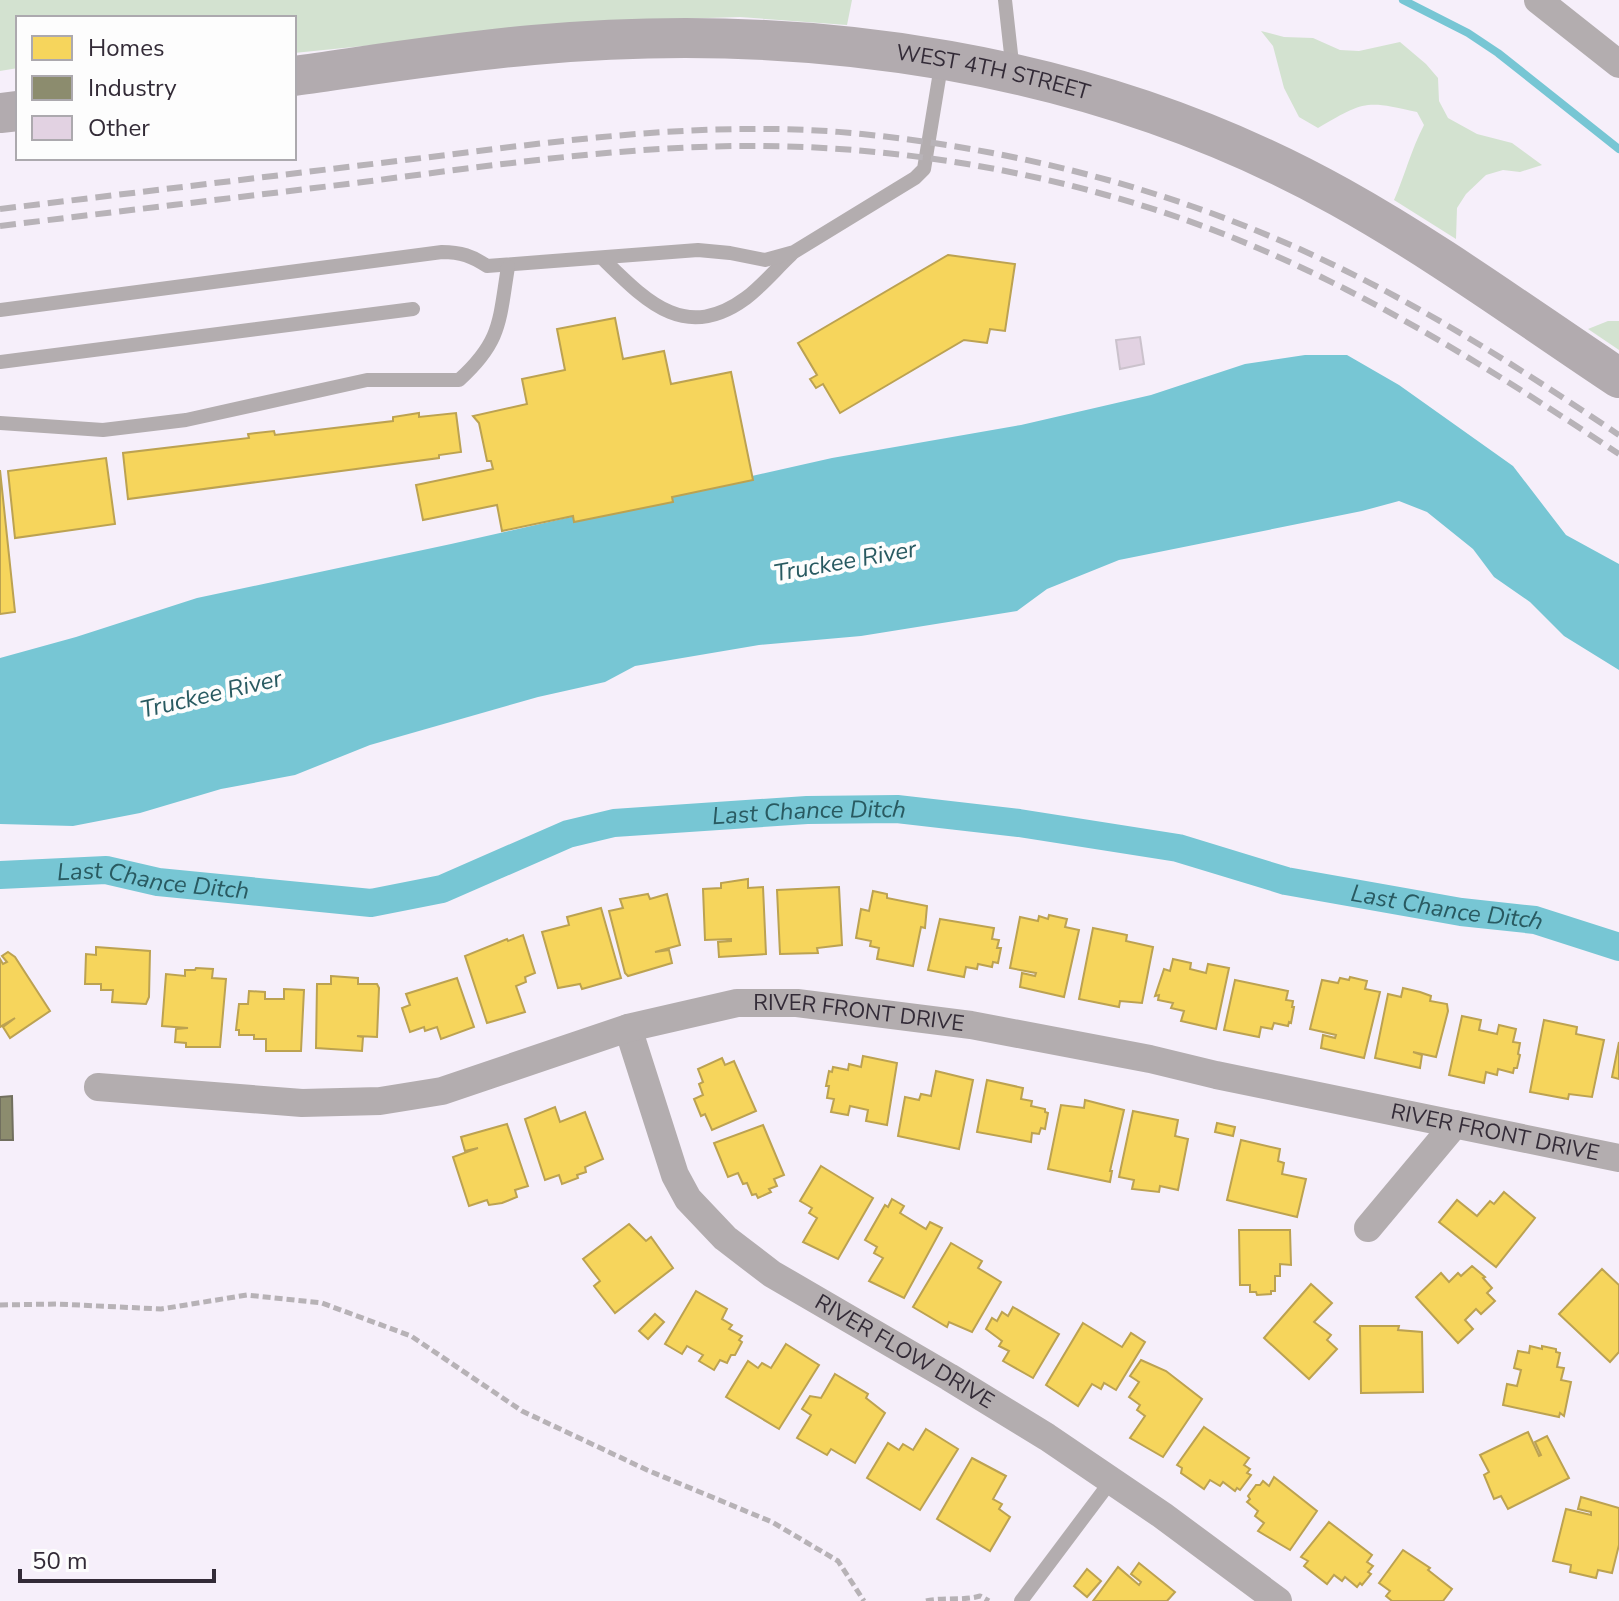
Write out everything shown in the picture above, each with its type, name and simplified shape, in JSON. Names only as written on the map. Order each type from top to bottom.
[{"type":"main road","name":"WEST 4TH STREET","points":[[296,76],[533,45],[740,38],[815,42],[1013,73],[1098,95],[1189,127],[1325,190],[1417,243],[1619,378]]},
{"type":"street","points":[[1538,0],[1619,64]]},
{"type":"street","name":"RIVER FRONT DRIVE","points":[[98,1087],[302,1103],[380,1101],[442,1091],[628,1028],[737,1003],[797,1003],[971,1025],[1150,1059],[1619,1158]]},
{"type":"street","name":"RIVER FLOW DRIVE","points":[[628,1028],[675,1175],[688,1199],[725,1238],[772,1274],[949,1377],[1111,1481],[1278,1601]]},
{"type":"street","points":[[1368,1228],[1455,1124]]},
{"type":"lane","points":[[1005,0],[1013,73]]},
{"type":"lane","points":[[602,258],[635,291],[652,303],[688,319],[713,316],[746,298],[794,252],[915,178],[924,169],[942,60]]},
{"type":"lane","points":[[0,310],[442,252],[459,252],[487,266],[508,267],[698,250],[765,260],[794,252]]},
{"type":"lane","points":[[0,423],[103,430],[186,420],[367,380],[459,380],[485,355],[497,330],[508,267]]},
{"type":"lane","points":[[0,362],[413,309]]},
{"type":"lane","points":[[1021,1601],[1111,1481]]},
{"type":"path","points":[[0,1305],[57,1304],[161,1309],[247,1295],[322,1303],[411,1336],[522,1411],[647,1470],[772,1522],[838,1561],[864,1601]]},
{"type":"path","points":[[926,1601],[974,1599],[980,1596],[989,1601]]},
{"type":"green space","points":[[0,0],[852,0],[847,25],[740,17],[611,21],[296,53],[296,16],[16,16],[16,68],[0,71]]},
{"type":"green space","points":[[1261,31],[1284,37],[1313,38],[1340,50],[1359,51],[1400,42],[1438,78],[1439,101],[1448,118],[1477,134],[1512,143],[1542,165],[1520,172],[1503,170],[1486,175],[1466,194],[1457,208],[1456,239],[1394,200],[1424,125],[1417,112],[1365,105],[1318,128],[1299,117],[1284,88],[1273,46]]},
{"type":"green space","points":[[1608,321],[1619,321],[1619,350],[1588,329]]},
{"type":"water","name":"Truckee River","points":[[1305,355],[1347,355],[1399,385],[1513,466],[1566,535],[1619,564],[1619,670],[1564,636],[1530,602],[1494,577],[1473,549],[1427,512],[1399,501],[1119,560],[1047,589],[1017,611],[861,636],[759,645],[635,666],[605,682],[538,697],[370,745],[295,775],[221,789],[140,813],[73,826],[0,824],[0,658],[197,598],[832,458],[1021,425],[1151,395],[1245,364]]},
{"type":"building: Homes","points":[[948,255],[1015,264],[1005,331],[990,329],[987,343],[964,340],[840,413],[823,384],[816,388],[810,379],[817,375],[798,343]]},
{"type":"building: Homes","points":[[615,318],[623,359],[664,351],[671,384],[731,372],[753,480],[672,497],[673,502],[574,522],[573,516],[502,531],[497,505],[423,520],[416,485],[493,469],[491,461],[487,461],[479,423],[473,416],[527,404],[522,379],[565,370],[557,329]]},
{"type":"building: Homes","points":[[419,413],[419,417],[456,413],[461,452],[439,455],[439,458],[128,499],[123,453],[249,438],[248,434],[274,431],[275,435],[393,421],[393,417]]},
{"type":"building: Homes","points":[[106,458],[115,524],[15,538],[8,471]]},
{"type":"building: Homes","points":[[0,470],[15,612],[0,614]]},
{"type":"building: Homes","points":[[748,879],[748,888],[763,887],[766,954],[719,957],[718,942],[731,939],[705,940],[703,889],[721,888],[721,883]]},
{"type":"building: Homes","points":[[839,887],[842,945],[817,948],[818,953],[780,954],[777,890]]},
{"type":"building: Homes","points":[[873,891],[887,894],[887,898],[927,906],[925,928],[921,927],[913,966],[877,959],[879,948],[870,946],[871,941],[856,938],[861,909],[869,911]]},
{"type":"building: Homes","points":[[648,894],[650,899],[667,894],[680,945],[655,952],[669,950],[672,963],[628,976],[609,911],[623,908],[620,899]]},
{"type":"building: Homes","points":[[601,908],[621,978],[582,989],[580,984],[558,988],[542,932],[569,925],[567,917]]},
{"type":"building: Homes","points":[[1049,915],[1067,919],[1065,927],[1079,930],[1064,997],[1020,987],[1022,973],[1035,976],[1036,973],[1010,968],[1020,917],[1038,921],[1039,916],[1048,919]]},
{"type":"building: Homes","points":[[940,919],[994,928],[992,939],[999,940],[997,948],[1001,948],[998,963],[993,962],[992,967],[978,964],[977,969],[966,967],[964,977],[928,970]]},
{"type":"building: Homes","points":[[1093,928],[1127,935],[1126,941],[1153,947],[1142,1003],[1120,1001],[1119,1007],[1079,999]]},
{"type":"building: Homes","points":[[523,935],[535,973],[516,986],[525,1012],[487,1023],[465,956]]},
{"type":"building: Homes","points":[[96,947],[150,951],[149,997],[146,1004],[112,1002],[113,990],[101,990],[101,984],[85,984],[86,954],[96,955]]},
{"type":"building: Homes","points":[[8,952],[15,957],[50,1011],[10,1038],[3,1027],[15,1018],[0,1027],[0,959],[3,964],[7,962],[2,956]]},
{"type":"building: Homes","points":[[1173,959],[1191,963],[1190,969],[1206,973],[1208,964],[1229,968],[1216,1029],[1181,1021],[1184,1011],[1171,1008],[1173,1003],[1158,1000],[1159,995],[1155,996],[1164,969],[1170,971]]},
{"type":"building: Homes","points":[[213,969],[212,978],[226,979],[220,1047],[186,1047],[186,1043],[175,1042],[176,1029],[188,1028],[162,1026],[166,974],[185,976],[185,970]]},
{"type":"building: Homes","points":[[331,976],[358,978],[358,984],[377,984],[379,988],[377,1037],[357,1036],[363,1037],[362,1051],[316,1048],[317,984],[331,984]]},
{"type":"building: Homes","points":[[1350,977],[1367,981],[1365,989],[1380,992],[1364,1058],[1321,1048],[1323,1035],[1335,1038],[1336,1035],[1310,1029],[1322,980],[1338,983],[1340,978],[1349,980]]},
{"type":"building: Homes","points":[[457,978],[474,1027],[441,1039],[437,1027],[410,1032],[402,1008],[410,1005],[406,994]]},
{"type":"building: Homes","points":[[1235,980],[1288,991],[1286,1000],[1293,1001],[1294,1007],[1291,1023],[1288,1026],[1274,1023],[1272,1029],[1261,1027],[1259,1037],[1224,1030]]},
{"type":"building: Homes","points":[[1403,988],[1431,996],[1430,1001],[1447,1004],[1448,1011],[1436,1057],[1413,1052],[1422,1055],[1420,1068],[1375,1058],[1388,994],[1401,997]]},
{"type":"building: Homes","points":[[284,989],[304,990],[301,1051],[266,1051],[266,1039],[239,1035],[239,1030],[236,1030],[239,1004],[248,1004],[249,991],[265,992],[265,999],[284,999]]},
{"type":"building: Homes","points":[[1462,1016],[1481,1020],[1479,1030],[1497,1034],[1499,1025],[1516,1029],[1513,1042],[1520,1043],[1520,1055],[1513,1073],[1498,1069],[1497,1075],[1486,1072],[1484,1083],[1449,1075]]},
{"type":"building: Homes","points":[[1544,1020],[1577,1027],[1576,1034],[1604,1040],[1592,1097],[1569,1094],[1568,1099],[1530,1092]]},
{"type":"building: Homes","points":[[1619,1042],[1619,1079],[1612,1077]]},
{"type":"building: Homes","points":[[863,1056],[897,1063],[887,1125],[866,1121],[868,1110],[850,1106],[848,1115],[831,1112],[834,1099],[827,1098],[829,1086],[826,1086],[829,1071],[832,1072],[833,1067],[848,1070],[849,1064],[861,1067]]},
{"type":"building: Homes","points":[[722,1058],[725,1065],[734,1061],[756,1111],[712,1130],[705,1114],[701,1116],[694,1099],[703,1095],[699,1084],[703,1082],[698,1069]]},
{"type":"building: Homes","points":[[936,1071],[973,1080],[959,1149],[898,1136],[905,1097],[919,1100],[921,1094],[931,1096]]},
{"type":"building: Homes","points":[[987,1080],[1023,1088],[1021,1099],[1032,1101],[1031,1106],[1045,1109],[1048,1113],[1045,1129],[1041,1128],[1039,1134],[1032,1133],[1031,1142],[977,1132]]},
{"type":"building: Homes","points":[[1085,1100],[1124,1110],[1110,1182],[1048,1169],[1061,1105],[1084,1108]]},
{"type":"building: Homes","points":[[555,1107],[560,1122],[585,1112],[603,1159],[585,1167],[586,1172],[577,1175],[578,1178],[562,1184],[559,1175],[545,1180],[525,1119]]},
{"type":"building: Homes","points":[[1133,1111],[1178,1120],[1175,1136],[1188,1139],[1178,1190],[1160,1186],[1159,1192],[1132,1189],[1134,1180],[1119,1177]]},
{"type":"building: Homes","points":[[1217,1123],[1235,1127],[1233,1136],[1215,1132]]},
{"type":"building: Homes","points":[[507,1124],[528,1186],[515,1190],[517,1197],[502,1203],[489,1205],[487,1200],[469,1206],[453,1157],[478,1148],[465,1151],[461,1137]]},
{"type":"building: Homes","points":[[763,1125],[784,1175],[774,1179],[777,1186],[769,1189],[771,1192],[758,1198],[756,1194],[752,1195],[747,1183],[743,1184],[738,1173],[728,1177],[714,1143]]},
{"type":"building: Homes","points":[[1241,1140],[1280,1149],[1278,1161],[1284,1163],[1282,1174],[1306,1179],[1297,1217],[1227,1200]]},
{"type":"building: Homes","points":[[821,1166],[873,1198],[838,1259],[803,1242],[817,1218],[809,1213],[812,1208],[800,1201]]},
{"type":"building: Homes","points":[[1504,1192],[1535,1218],[1496,1267],[1439,1222],[1457,1200],[1477,1216],[1490,1201],[1494,1204]]},
{"type":"building: Homes","points":[[892,1199],[904,1206],[900,1213],[926,1229],[930,1222],[942,1228],[904,1298],[869,1281],[883,1258],[874,1253],[877,1247],[865,1240],[885,1205],[888,1207]]},
{"type":"building: Homes","points":[[629,1224],[646,1241],[651,1237],[673,1268],[615,1313],[594,1286],[600,1281],[583,1259]]},
{"type":"building: Homes","points":[[1239,1230],[1290,1230],[1291,1265],[1280,1264],[1280,1276],[1275,1276],[1275,1291],[1271,1294],[1257,1295],[1250,1292],[1250,1285],[1240,1285]]},
{"type":"building: Homes","points":[[951,1243],[982,1261],[978,1268],[1001,1282],[972,1332],[949,1322],[947,1327],[913,1307]]},
{"type":"building: Homes","points":[[1472,1266],[1485,1277],[1492,1288],[1487,1293],[1495,1301],[1481,1314],[1476,1309],[1465,1320],[1473,1329],[1458,1343],[1416,1297],[1441,1273],[1449,1282]]},
{"type":"building: Homes","points":[[1602,1269],[1619,1285],[1619,1352],[1610,1362],[1559,1314]]},
{"type":"building: Homes","points":[[1311,1284],[1332,1303],[1314,1322],[1331,1335],[1327,1340],[1337,1349],[1309,1379],[1264,1338]]},
{"type":"building: Homes","points":[[696,1291],[727,1309],[722,1319],[732,1325],[729,1329],[742,1336],[735,1355],[731,1355],[727,1363],[720,1360],[714,1370],[699,1361],[703,1355],[687,1346],[682,1354],[665,1344]]},
{"type":"building: Homes","points":[[1013,1307],[1059,1334],[1033,1378],[1003,1361],[1009,1351],[999,1346],[1002,1341],[986,1329],[992,1318],[997,1321],[1002,1312],[1008,1316]]},
{"type":"building: Homes","points":[[655,1314],[664,1322],[648,1339],[639,1331]]},
{"type":"building: Homes","points":[[1083,1323],[1122,1347],[1131,1333],[1145,1342],[1116,1390],[1104,1383],[1101,1389],[1092,1384],[1078,1406],[1046,1385]]},
{"type":"building: Homes","points":[[1360,1326],[1399,1326],[1398,1330],[1422,1332],[1423,1392],[1361,1393]]},
{"type":"building: Homes","points":[[786,1344],[819,1365],[779,1429],[726,1397],[748,1361],[758,1368],[762,1363],[771,1368]]},
{"type":"building: Homes","points":[[1530,1346],[1556,1349],[1560,1353],[1557,1367],[1564,1368],[1561,1380],[1571,1382],[1564,1416],[1503,1405],[1507,1384],[1517,1386],[1521,1370],[1514,1368],[1518,1351],[1529,1353]]},
{"type":"building: Homes","points":[[1141,1360],[1166,1371],[1202,1399],[1163,1457],[1130,1438],[1145,1416],[1137,1410],[1140,1405],[1129,1397],[1139,1382],[1130,1376]]},
{"type":"building: Homes","points":[[835,1374],[868,1394],[866,1398],[885,1413],[855,1463],[831,1449],[827,1455],[797,1438],[811,1415],[802,1409],[810,1396],[821,1398]]},
{"type":"building: Homes","points":[[1204,1427],[1249,1458],[1244,1465],[1250,1469],[1247,1473],[1251,1475],[1240,1490],[1237,1488],[1235,1491],[1223,1482],[1220,1486],[1210,1480],[1204,1489],[1181,1473],[1182,1468],[1177,1465]]},
{"type":"building: Homes","points":[[926,1429],[958,1449],[920,1510],[867,1478],[888,1443],[899,1450],[903,1444],[913,1450]]},
{"type":"building: Homes","points":[[1528,1432],[1539,1456],[1535,1442],[1547,1436],[1569,1478],[1508,1509],[1501,1496],[1494,1499],[1484,1475],[1489,1472],[1480,1455]]},
{"type":"building: Homes","points":[[972,1458],[1006,1476],[993,1499],[1002,1504],[999,1509],[1010,1517],[990,1551],[937,1519]]},
{"type":"building: Homes","points":[[1274,1477],[1317,1511],[1290,1550],[1258,1531],[1264,1523],[1255,1516],[1258,1511],[1247,1502],[1256,1485],[1263,1481],[1269,1486]]},
{"type":"building: Homes","points":[[1581,1497],[1619,1508],[1619,1545],[1612,1573],[1598,1570],[1596,1578],[1570,1572],[1571,1565],[1553,1561],[1566,1509],[1591,1515],[1591,1512],[1578,1509]]},
{"type":"building: Homes","points":[[1329,1522],[1372,1555],[1367,1562],[1373,1566],[1368,1572],[1371,1574],[1362,1585],[1360,1583],[1357,1587],[1345,1577],[1342,1581],[1334,1575],[1327,1584],[1304,1566],[1308,1561],[1301,1557]]},
{"type":"building: Homes","points":[[1403,1550],[1430,1568],[1428,1570],[1452,1589],[1443,1601],[1392,1601],[1386,1596],[1390,1591],[1379,1583]]},
{"type":"building: Homes","points":[[1139,1563],[1175,1592],[1167,1601],[1093,1601],[1118,1567],[1139,1585],[1141,1582],[1131,1574]]},
{"type":"building: Homes","points":[[1087,1569],[1101,1581],[1087,1597],[1074,1586]]},
{"type":"building: Industry","points":[[12,1096],[13,1140],[0,1140],[0,1097]]},
{"type":"building: Other","points":[[1140,337],[1144,364],[1120,369],[1116,340]]},
{"type":"waterway","points":[[1403,0],[1468,33],[1498,53],[1619,149]]},
{"type":"waterway","name":"Last Chance Ditch","points":[[0,875],[106,870],[158,882],[371,903],[442,889],[568,834],[614,823],[807,810],[897,809],[1019,823],[1178,848],[1286,881],[1461,912],[1535,920],[1619,947]]},
{"type":"railway","points":[[0,209],[531,145],[697,130],[807,130],[924,142],[986,152],[1108,180],[1168,198],[1285,243],[1378,287],[1449,326],[1619,435]]},
{"type":"railway","points":[[0,226],[502,164],[642,150],[792,147],[907,155],[1021,174],[1077,187],[1132,202],[1244,242],[1355,294],[1410,324],[1463,354],[1619,454]]}]
